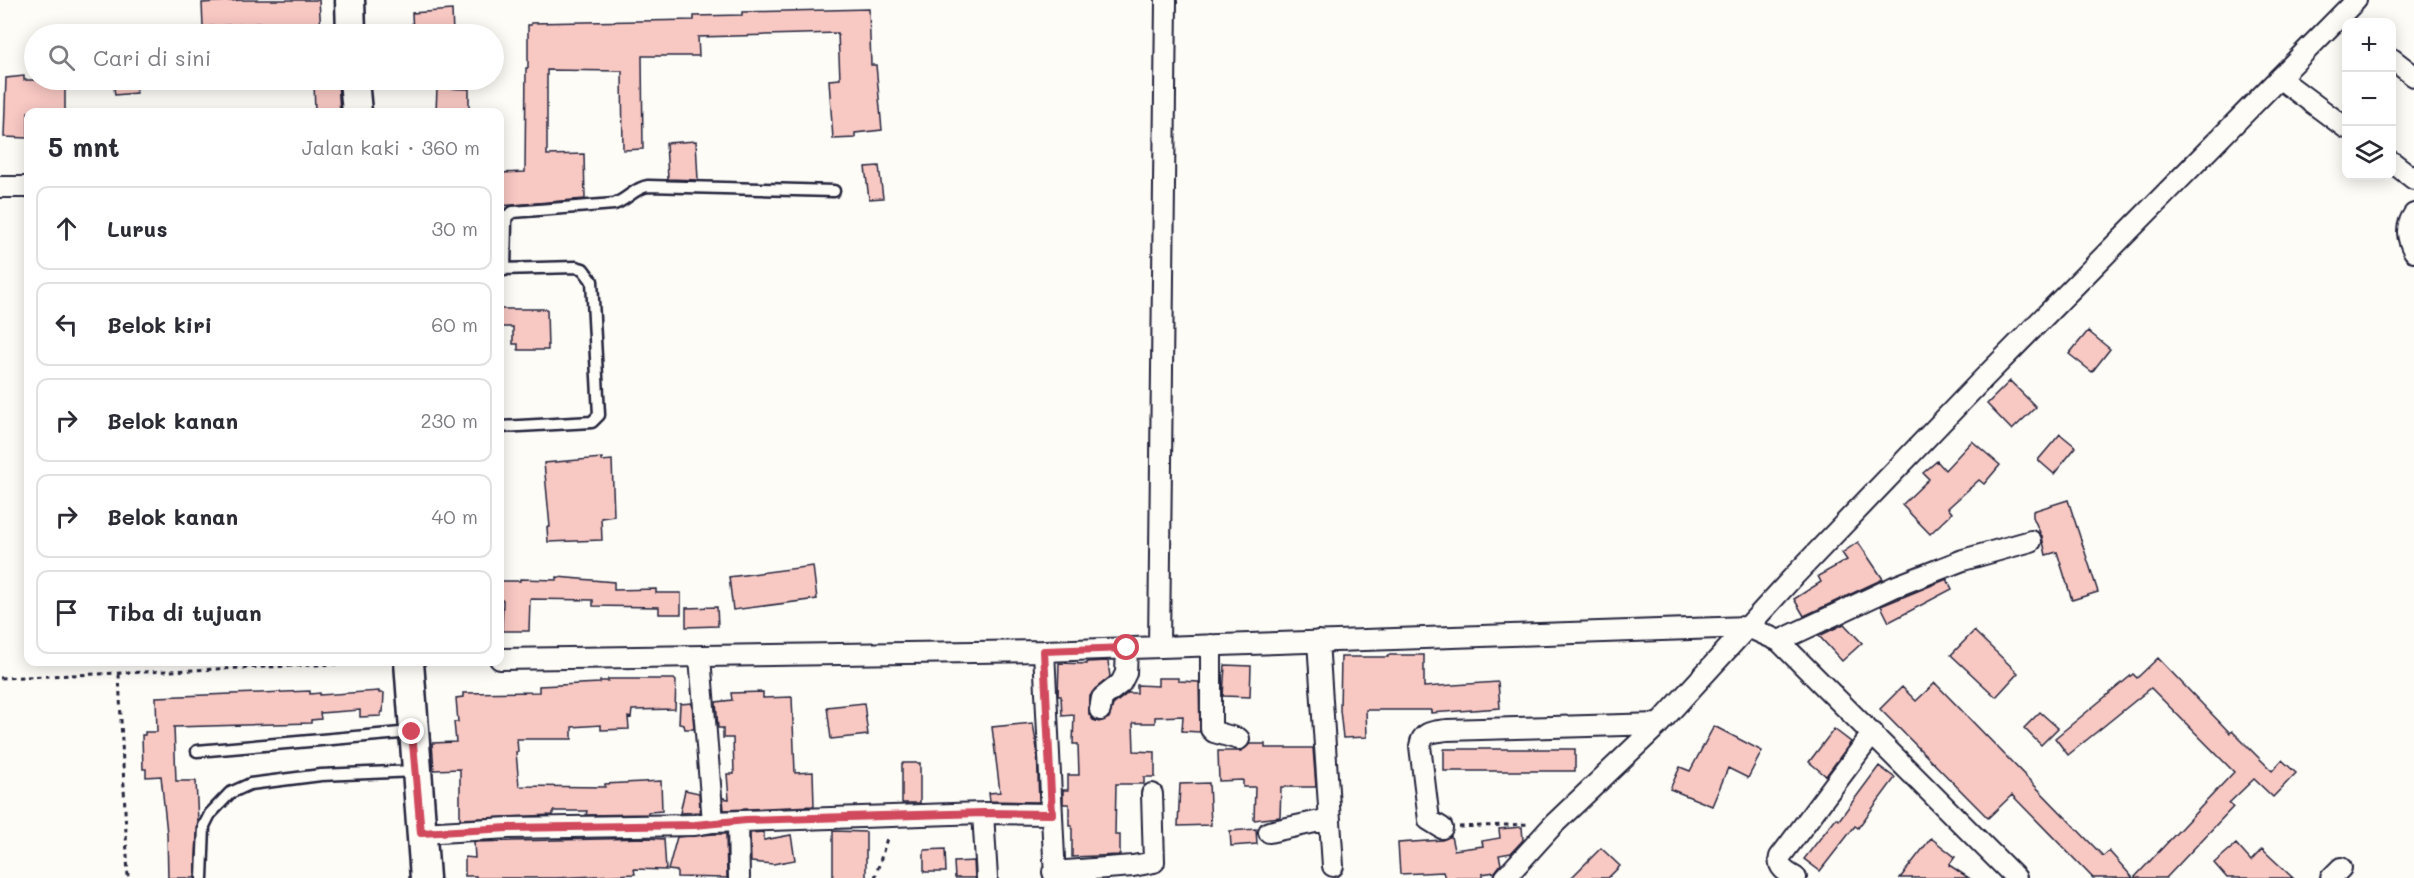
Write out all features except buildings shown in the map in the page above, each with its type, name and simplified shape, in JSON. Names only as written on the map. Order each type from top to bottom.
[{"type":"main road","points":[[350,0],[351,24]]},
{"type":"main road","points":[[355,90],[357,108]]},
{"type":"main road","points":[[409,666],[412,732],[425,878]]},
{"type":"street","points":[[1159,647],[1166,0]]},
{"type":"street","points":[[2345,18],[2356,0]]},
{"type":"street","points":[[1505,878],[1554,824],[1659,724],[1796,573],[1980,382],[2279,78],[2342,22]]},
{"type":"street","points":[[2396,63],[2414,76]]},
{"type":"street","points":[[2279,78],[2343,126]]},
{"type":"street","points":[[2396,166],[2414,179]]},
{"type":"street","points":[[0,187],[24,187]]},
{"type":"street","points":[[2414,214],[2409,221],[2407,232],[2414,251]]},
{"type":"street","points":[[1779,641],[1894,587],[1964,560],[2031,541]]},
{"type":"street","points":[[504,659],[1044,651],[1748,627],[1779,641],[2016,878]]},
{"type":"street","points":[[1318,641],[1333,866]]},
{"type":"street","points":[[1211,645],[1211,729],[1214,732],[1239,739]]},
{"type":"street","points":[[1100,710],[1102,698],[1121,683],[1126,673],[1127,648]]},
{"type":"street","points":[[1044,651],[1054,875],[1154,862],[1152,794]]},
{"type":"street","points":[[700,657],[713,822]]},
{"type":"street","points":[[1442,828],[1429,820],[1420,746],[1421,739],[1427,733],[1447,730],[1659,724]]},
{"type":"street","points":[[1796,878],[1782,869],[1780,857],[1873,734]]},
{"type":"street","points":[[421,833],[508,828],[695,825],[713,822],[983,813],[1052,814]]},
{"type":"street","points":[[983,813],[987,878]]},
{"type":"street","points":[[1269,832],[1329,819]]},
{"type":"street","points":[[738,821],[739,878]]},
{"type":"lane","points":[[504,216],[513,212],[614,204],[642,187],[648,186],[834,191]]},
{"type":"lane","points":[[504,270],[576,267],[583,269],[592,281],[599,415],[592,422],[504,427]]},
{"type":"lane","points":[[197,751],[412,732]]},
{"type":"lane","points":[[202,878],[204,826],[210,814],[230,793],[250,783],[321,775],[416,771]]},
{"type":"path","points":[[0,678],[300,666]]},
{"type":"path","points":[[119,674],[128,878]]},
{"type":"path","points":[[875,878],[894,816]]},
{"type":"path","points":[[1442,828],[1532,824]]},
{"type":"route","points":[[412,732],[421,833],[508,828],[695,825],[746,820],[983,813],[1052,814],[1044,651],[1127,648]]}]
